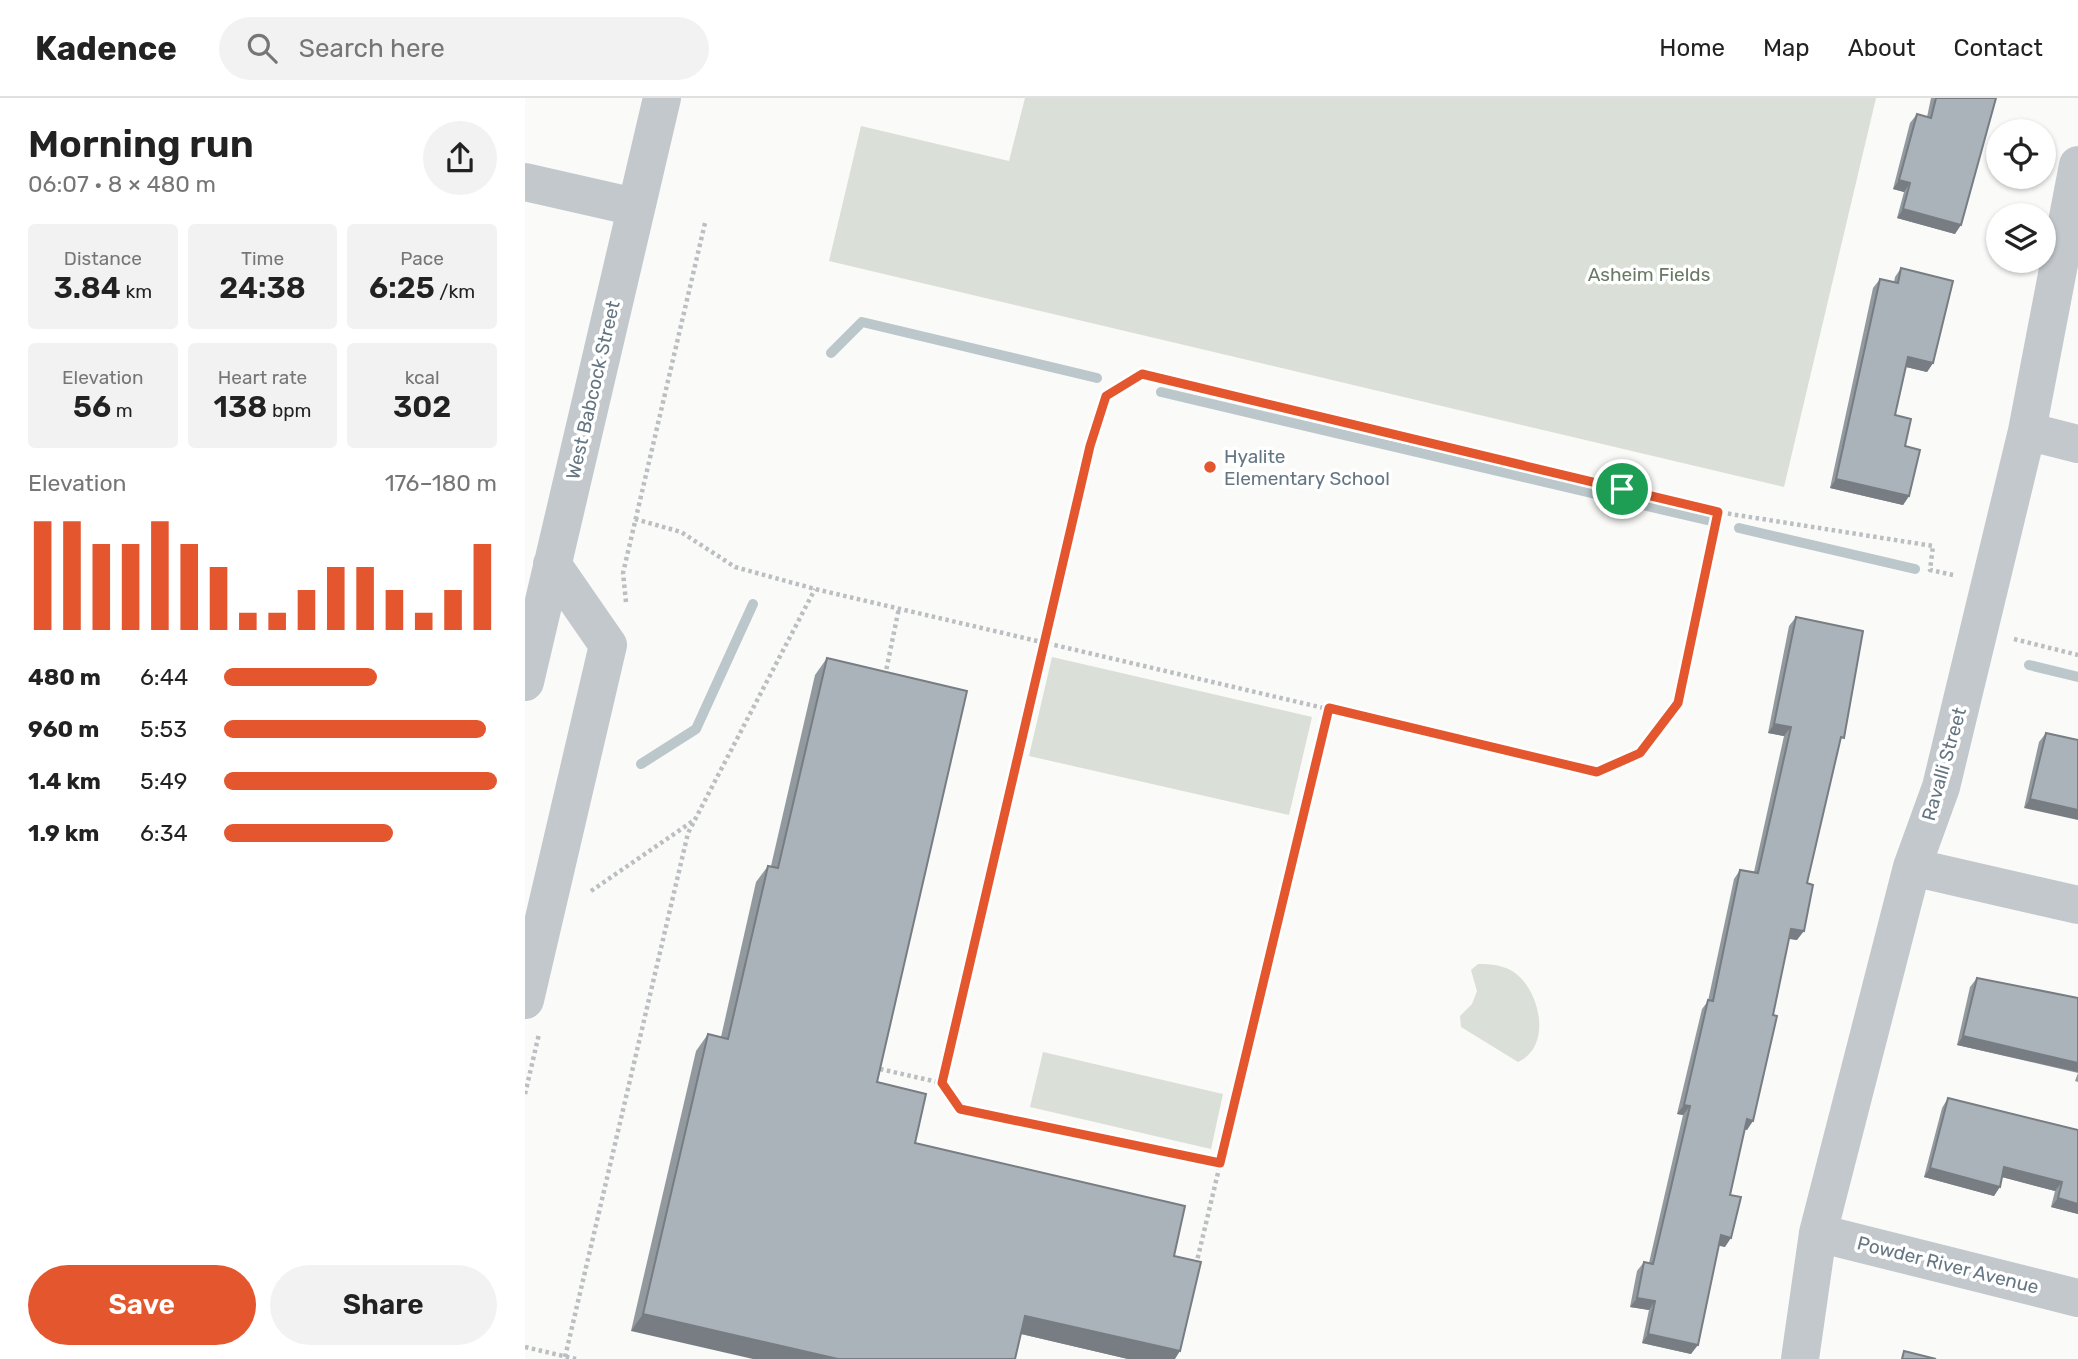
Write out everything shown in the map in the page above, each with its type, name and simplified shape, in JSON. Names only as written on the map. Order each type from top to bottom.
[{"type":"street","name":"West Babcock Street","points":[[525,682],[662,98]]},
{"type":"street","name":"Ravalli Street","points":[[1800,1359],[1818,1233],[1912,867],[1941,787],[2027,431],[2078,165]]},
{"type":"street","points":[[525,182],[635,207]]},
{"type":"street","points":[[2027,431],[2078,444]]},
{"type":"street","points":[[525,1000],[608,645],[552,564]]},
{"type":"street","points":[[1912,867],[2078,905]]},
{"type":"street","name":"Powder River Avenue","points":[[1818,1233],[2078,1298]]},
{"type":"path","points":[[942,1083],[1090,446],[1106,396],[1142,374],[1718,512],[1933,546],[1930,570]]},
{"type":"path","points":[[635,519],[681,532],[735,567],[815,589],[1597,772],[1640,753],[1678,703],[1718,512]]},
{"type":"path","points":[[565,1357],[685,846],[695,819],[815,589]]},
{"type":"path","points":[[883,687],[899,608]]},
{"type":"path","points":[[2013,639],[2078,654]]},
{"type":"path","points":[[1195,1268],[1329,708]]},
{"type":"path","points":[[581,898],[695,819]]},
{"type":"path","points":[[880,1069],[942,1083],[960,1109],[1220,1163]]},
{"type":"path","points":[[525,1347],[576,1359]]},
{"type":"green space","name":"Asheim Fields","points":[[1025,98],[1876,98],[1784,487],[829,261],[861,126],[1009,161]]},
{"type":"green space","points":[[1052,657],[1312,717],[1289,815],[1029,756]]},
{"type":"green space","points":[[1478,964],[1497,965],[1511,970],[1531,993],[1539,1019],[1539,1032],[1529,1055],[1518,1062],[1461,1027],[1460,1016],[1472,1004],[1477,991],[1471,970]]},
{"type":"green space","points":[[1043,1052],[1223,1094],[1211,1149],[1030,1107]]},
{"type":"building","points":[[1936,98],[1996,98],[1990,119],[1986,119],[1986,134],[1961,225],[1903,209],[1910,183],[1899,180],[1917,114],[1931,118]]},
{"type":"building","points":[[1901,268],[1953,281],[1933,363],[1908,357],[1895,415],[1911,419],[1905,446],[1920,450],[1909,496],[1836,479],[1880,279],[1898,283]]},
{"type":"building","points":[[1796,617],[1863,631],[1844,738],[1841,737],[1807,883],[1813,885],[1804,931],[1791,929],[1773,1015],[1777,1016],[1753,1121],[1747,1119],[1730,1195],[1741,1197],[1731,1238],[1721,1235],[1698,1345],[1648,1334],[1655,1301],[1637,1298],[1644,1262],[1653,1264],[1690,1106],[1684,1105],[1708,1000],[1713,1001],[1740,870],[1758,873],[1791,727],[1774,724]]},
{"type":"building","points":[[827,658],[967,691],[877,1082],[926,1094],[915,1143],[1185,1206],[1174,1256],[1201,1262],[1180,1351],[1025,1316],[1015,1359],[838,1359],[643,1314],[708,1034],[728,1039],[768,866],[778,868]]},
{"type":"building","points":[[2046,733],[2078,740],[2078,810],[2030,799]]},
{"type":"building","points":[[1977,978],[2078,998],[2078,1063],[1963,1036]]},
{"type":"building","points":[[1948,1098],[2078,1130],[2078,1204],[2058,1198],[2062,1182],[2004,1167],[2000,1187],[1930,1168]]},
{"type":"building","points":[[1904,1351],[1936,1359],[1902,1359]]},
{"type":"waterway","points":[[831,353],[862,322],[1097,378]]},
{"type":"waterway","points":[[1161,392],[1711,521]]},
{"type":"waterway","points":[[1739,528],[1915,569]]},
{"type":"waterway","points":[[641,764],[696,729],[753,604]]},
{"type":"waterway","points":[[2029,665],[2078,677]]},
{"type":"place","name":"Hyalite Elementary School","points":[[1210,467]]},
{"type":"route","points":[[1142,374],[1622,489],[1718,512],[1678,703],[1640,753],[1597,772],[1329,708],[1220,1163],[960,1109],[942,1083],[1090,446],[1106,396],[1142,374]]}]
